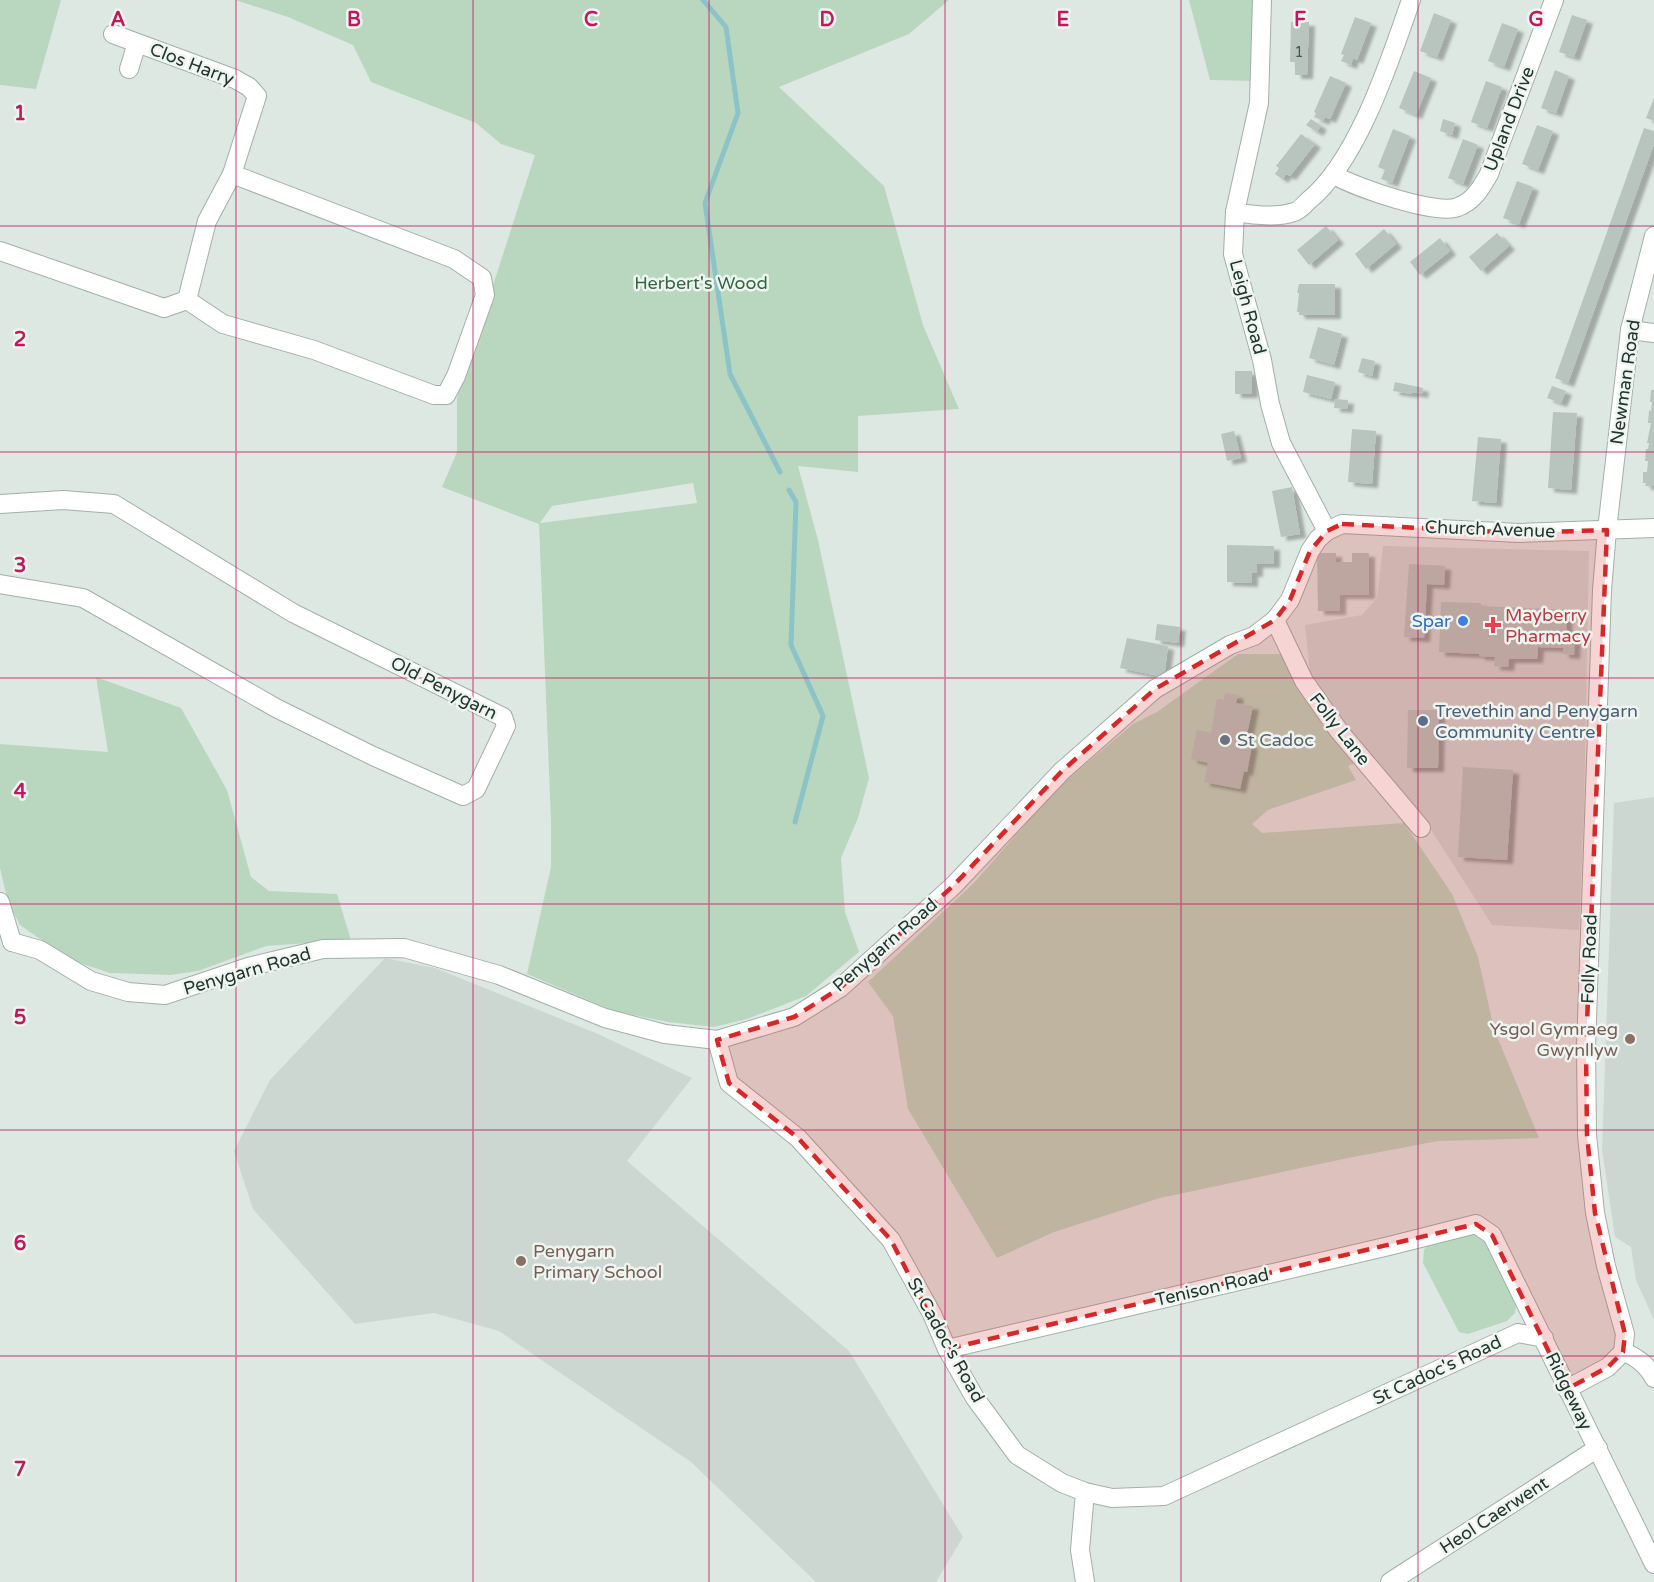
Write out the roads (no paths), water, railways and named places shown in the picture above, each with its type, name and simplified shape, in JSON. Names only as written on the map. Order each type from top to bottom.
[{"type":"street","name":"Leigh Road","points":[[1262,0],[1259,103],[1235,212],[1233,254],[1262,360],[1270,404],[1281,442],[1327,531]]},
{"type":"street","points":[[1235,212],[1260,216],[1295,212],[1315,196],[1334,175],[1366,118],[1411,0]]},
{"type":"street","name":"Upland Drive","points":[[1334,175],[1366,189],[1442,210],[1456,208],[1470,201],[1481,190],[1489,174],[1554,0]]},
{"type":"street","name":"Clos Harry","points":[[113,34],[235,79],[249,87],[257,96],[232,174]]},
{"type":"street","points":[[129,69],[137,43]]},
{"type":"street","points":[[232,174],[454,259],[482,278],[485,295],[456,376],[446,395],[434,395],[314,350],[223,324],[187,300],[207,221],[232,174]]},
{"type":"street","name":"Newman Road","points":[[1607,530],[1630,330],[1654,236]]},
{"type":"street","points":[[0,251],[164,308],[187,300]]},
{"type":"street","points":[[1630,330],[1654,333]]},
{"type":"street","name":"Old Penygarn","points":[[0,504],[63,500],[114,504],[293,613],[503,717],[506,726],[476,789],[463,796],[276,708],[83,598],[0,584]]},
{"type":"street","name":"Church Avenue","points":[[1327,531],[1342,524],[1519,533],[1654,528]]},
{"type":"street","name":"Folly Road","points":[[1607,530],[1602,590],[1586,1048],[1587,1135],[1595,1213],[1606,1266],[1625,1334],[1623,1352]]},
{"type":"street","name":"Penygarn Road","points":[[0,902],[6,944],[40,950],[91,981],[128,992],[165,995],[248,967],[323,949],[404,948],[499,975],[605,1018],[665,1034],[717,1040],[794,1017],[840,988],[953,886],[1062,771],[1155,689],[1230,645],[1254,636],[1275,620],[1290,600],[1310,551],[1327,531]]},
{"type":"street","name":"Folly Lane","points":[[1275,620],[1304,681],[1340,731],[1421,828]]},
{"type":"street","name":"St Cadoc's Road","points":[[717,1040],[729,1083],[798,1138],[891,1240],[975,1398],[1017,1455],[1062,1483],[1084,1492],[1112,1498],[1164,1496],[1518,1333],[1544,1338]]},
{"type":"street","name":"Tenison Road","points":[[947,1349],[1476,1224]]},
{"type":"street","name":"Ridgeway","points":[[1476,1224],[1492,1235],[1654,1564]]},
{"type":"street","points":[[1567,1389],[1608,1367],[1623,1352],[1633,1356],[1651,1372],[1654,1378]]},
{"type":"street","name":"Heol Caerwent","points":[[1390,1582],[1598,1448]]},
{"type":"street","points":[[1084,1492],[1080,1550],[1084,1582]]},
{"type":"waterway","points":[[703,0],[726,27],[738,113],[705,203],[730,374],[780,472]]},
{"type":"waterway","points":[[789,490],[796,502],[791,645],[823,716],[795,822]]},
{"type":"place","name":"Spar","points":[[1463,621]]},
{"type":"place","name":"Mayberry Pharmacy","points":[[1493,625]]},
{"type":"place","name":"Trevethin and Penygarn Community Centre","points":[[1423,721]]},
{"type":"place","name":"St Cadoc","points":[[1225,740]]},
{"type":"place","name":"Ysgol Gymraeg Gwynllyw","points":[[1630,1039]]},
{"type":"place","name":"Penygarn Primary School","points":[[521,1261]]},
{"type":"park label","name":"Herbert's Wood","points":[[701,283]]}]
